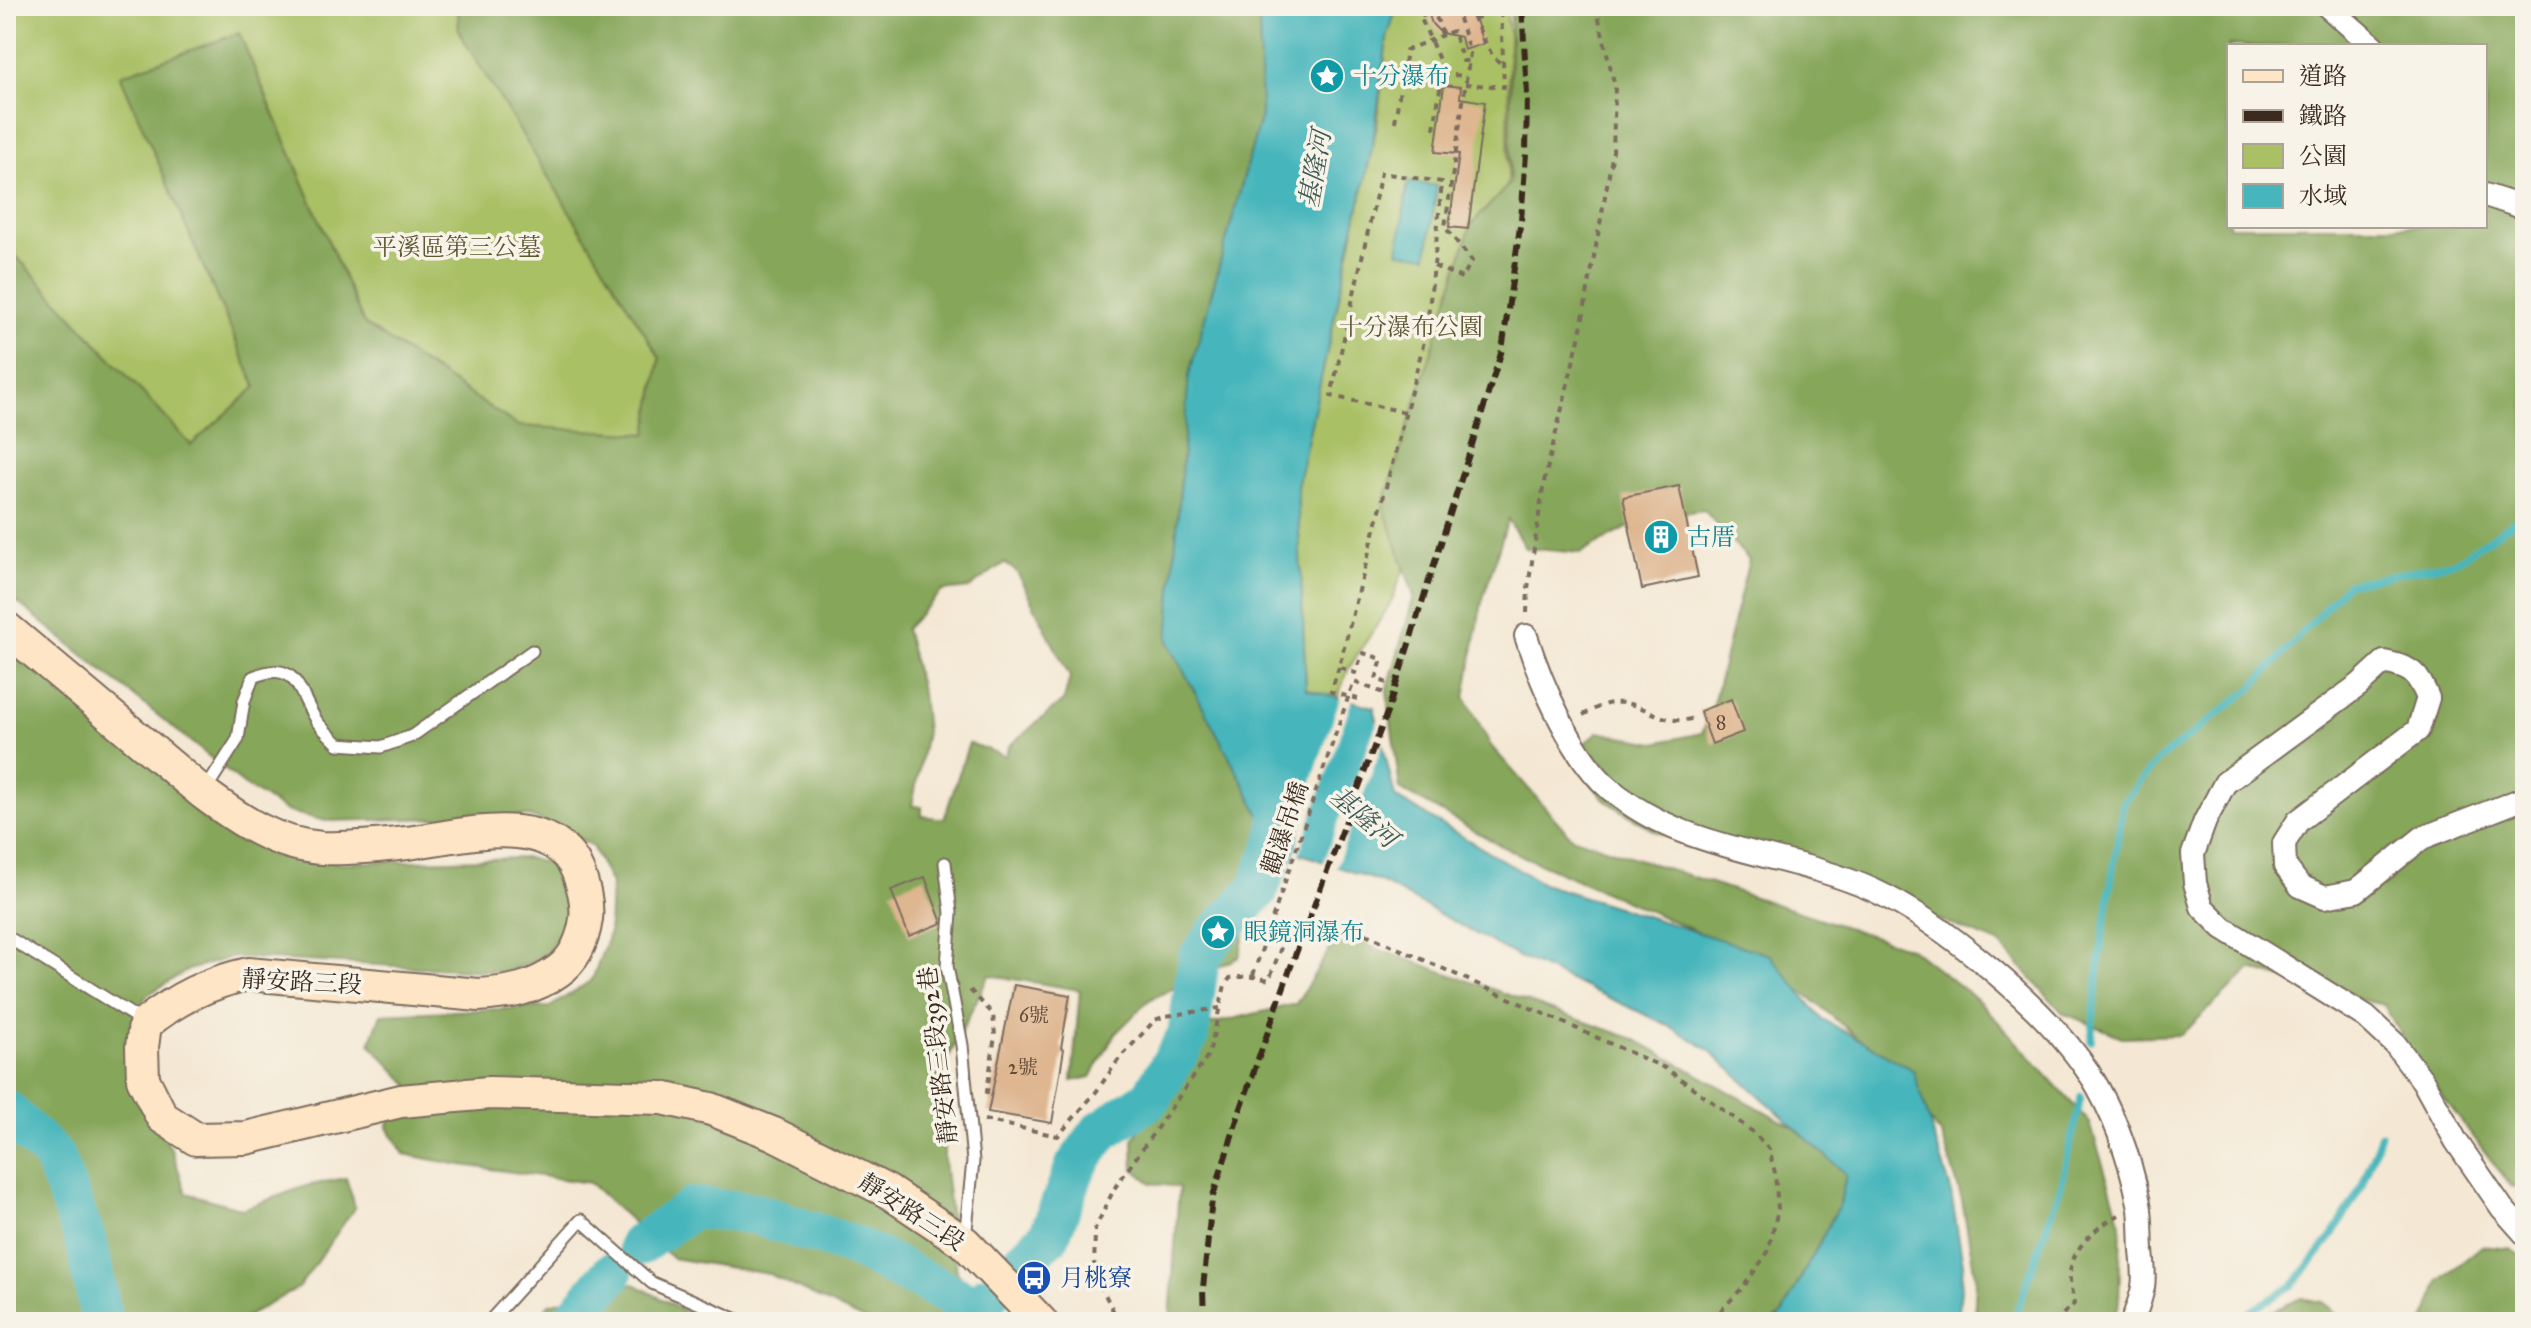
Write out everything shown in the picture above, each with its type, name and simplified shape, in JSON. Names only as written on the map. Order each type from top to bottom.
[{"type":"main road","name":"靜安路三段","points":[[6,628],[203,793],[236,818],[280,840],[322,848],[406,843],[489,830],[536,836],[560,847],[575,866],[586,892],[586,920],[578,949],[569,963],[542,982],[513,993],[479,995],[248,974],[217,981],[190,992],[145,1024],[143,1079],[162,1117],[196,1139],[246,1138],[401,1101],[489,1093],[662,1098],[711,1109],[774,1134],[887,1191],[965,1243],[1041,1322]]},
{"type":"street","points":[[2327,6],[2371,44]]},
{"type":"street","points":[[2487,196],[2525,208]]},
{"type":"street","points":[[1526,636],[1537,671],[1564,725],[1608,788],[1650,817],[1690,836],[1826,873],[1874,890],[1930,923],[1985,965],[2042,1016],[2088,1072],[2117,1126],[2140,1204],[2144,1286],[2132,1322]]},
{"type":"street","points":[[2525,798],[2422,838],[2356,891],[2325,897],[2300,886],[2285,866],[2284,843],[2298,821],[2418,730],[2428,698],[2419,678],[2407,667],[2384,662],[2359,685],[2225,783],[2205,821],[2193,854],[2195,883],[2202,907],[2223,928],[2366,1017],[2395,1044],[2423,1081],[2456,1141],[2502,1208],[2525,1234]]},
{"type":"lane","points":[[203,793],[238,739],[244,701],[253,677],[267,671],[284,672],[299,683],[318,723],[338,744],[381,747],[412,736],[532,651]]},
{"type":"lane","name":"靜安路三段392巷","points":[[945,863],[951,913],[947,966],[962,1045],[973,1161],[965,1243]]},
{"type":"lane","points":[[6,936],[145,1024]]},
{"type":"lane","points":[[489,1322],[581,1220],[652,1283],[742,1322]]},
{"type":"path","points":[[1434,129],[1443,69],[1420,16],[1440,6]]},
{"type":"path","points":[[1434,266],[1462,278],[1472,261],[1445,227],[1470,53],[1455,6]]},
{"type":"path","points":[[1467,6],[1493,57],[1503,65]]},
{"type":"path","points":[[1465,84],[1504,87],[1501,6],[1474,19]]},
{"type":"path","points":[[1526,636],[1528,588],[1544,482],[1580,334],[1613,152],[1615,87],[1596,6]]},
{"type":"path","points":[[1433,8],[1443,35]]},
{"type":"path","points":[[1395,122],[1406,50],[1453,31],[1463,61],[1469,61]]},
{"type":"path","points":[[1442,74],[1466,76]]},
{"type":"path","points":[[1358,699],[1331,692],[1426,334],[1442,182],[1381,173],[1331,396],[1405,412]]},
{"type":"path","name":"觀瀑吊橋","points":[[1253,975],[1354,682],[1381,692],[1385,682],[1376,679],[1382,659],[1363,653],[1355,673],[1339,667]]},
{"type":"path","points":[[1564,725],[1602,705],[1616,702],[1630,704],[1671,721],[1697,717]]},
{"type":"path","points":[[1119,1322],[1094,1273],[1095,1229],[1114,1189],[1209,1054],[1225,985],[1230,978],[1253,975],[1269,980],[1290,923],[1359,931],[1667,1069],[1753,1132],[1769,1149],[1778,1209],[1768,1252],[1744,1286],[1710,1322]]},
{"type":"path","points":[[947,966],[993,1014],[995,1035],[985,1106]]},
{"type":"path","points":[[984,1120],[1058,1136],[1155,1020],[1220,1008]]},
{"type":"path","points":[[2054,1322],[2074,1304],[2069,1275],[2078,1250],[2099,1226],[2140,1204]]},
{"type":"green space","name":"平溪區第三公墓","points":[[6,6],[458,6],[459,32],[660,358],[647,434],[518,426],[364,324],[239,33],[121,76],[256,387],[191,446],[6,245]]},
{"type":"green space","points":[[458,6],[1259,6],[1261,115],[1189,375],[1168,641],[1269,831],[1239,957],[1149,1000],[1115,1034],[1091,1077],[1072,1081],[1080,990],[989,975],[944,1067],[944,1161],[957,1272],[995,1322],[868,1322],[769,1274],[672,1258],[590,1183],[404,1154],[387,1126],[410,1086],[370,1044],[381,1014],[550,1007],[592,980],[609,934],[611,884],[592,846],[559,827],[528,816],[326,821],[286,811],[247,787],[6,593],[6,245],[191,445],[256,387],[120,75],[239,33],[364,324],[518,426],[647,434],[660,358],[459,32]],"holes":[[[1004,563],[1017,572],[1070,677],[1064,700],[1010,745],[1005,756],[969,743],[944,819],[922,816],[922,807],[912,806],[926,732],[922,694],[905,629],[942,591],[969,588]]]},
{"type":"green space","name":"十分瀑布公園","points":[[1397,6],[1506,6],[1509,33],[1508,178],[1486,344],[1391,603],[1349,668],[1337,698],[1306,689],[1297,487],[1377,126],[1387,38]]},
{"type":"green space","points":[[1511,6],[2525,6],[2525,1188],[2511,1186],[2417,1063],[2384,1005],[2326,992],[2251,969],[2181,1035],[2122,1037],[2063,1013],[1999,943],[1883,898],[1773,864],[1715,856],[1655,831],[1605,800],[1569,756],[1598,732],[1655,743],[1702,733],[1712,708],[1749,560],[1704,510],[1645,518],[1581,553],[1525,548],[1508,519],[1482,602],[1465,697],[1491,746],[1571,837],[1912,949],[1981,1003],[2090,1123],[2121,1223],[2119,1306],[2111,1322],[1974,1322],[1976,1281],[1962,1200],[1942,1135],[1860,1040],[1807,995],[1725,944],[1509,850],[1400,789],[1387,691],[1414,596],[1383,506],[1471,225],[1510,183]]},
{"type":"green space","points":[[6,643],[228,823],[337,863],[526,858],[555,864],[571,892],[560,932],[546,956],[506,972],[232,957],[188,970],[146,996],[126,1038],[133,1090],[172,1150],[186,1193],[243,1209],[306,1186],[346,1178],[355,1207],[299,1287],[237,1322],[153,1322],[80,1315],[80,1322],[6,1322]]},
{"type":"green space","points":[[1355,941],[1634,1039],[1795,1128],[1846,1174],[1840,1204],[1782,1314],[1771,1322],[1173,1322],[1170,1319],[1179,1187],[1151,1183],[1134,1169],[1133,1140],[1207,1025],[1296,1004],[1331,947]]},
{"type":"green space","points":[[2482,1246],[2510,1249],[2525,1259],[2525,1322],[2424,1322],[2439,1281]]},
{"type":"green space","points":[[634,1284],[705,1322],[535,1322],[549,1304]]},
{"type":"green space","points":[[2301,1298],[2322,1302],[2348,1322],[2248,1322]]},
{"type":"water","name":"基隆河","points":[[1259,6],[1397,6],[1387,38],[1373,143],[1297,487],[1306,689],[1374,707],[1395,797],[1543,884],[1770,955],[1821,1018],[1913,1070],[1950,1187],[1963,1264],[1958,1322],[1771,1322],[1782,1314],[1840,1204],[1846,1174],[1708,1049],[1666,1024],[1515,955],[1381,882],[1276,845],[1168,641],[1189,375],[1261,115]]},
{"type":"water","points":[[1408,182],[1437,186],[1427,256],[1398,252]]},
{"type":"pier","points":[[1341,695],[1353,697],[1298,857],[1288,853]]},
{"type":"pier","points":[[1380,715],[1385,738],[1335,870],[1322,865]]},
{"type":"building","points":[[1426,6],[1472,6],[1483,44],[1464,50],[1461,37],[1441,33],[1432,24]]},
{"type":"building","points":[[1444,85],[1461,87],[1460,98],[1485,102],[1468,229],[1449,227],[1459,154],[1435,152]]},
{"type":"building","name":"古厝","points":[[1679,486],[1698,577],[1642,589],[1623,497]]},
{"type":"building","points":[[1731,699],[1743,732],[1712,744],[1700,711]]},
{"type":"building","points":[[925,877],[942,923],[909,936],[891,890]]},
{"type":"building","points":[[1014,985],[1070,995],[1052,1123],[988,1112]]},
{"type":"waterway","points":[[2091,1041],[2100,956],[2123,803],[2157,761],[2252,688],[2347,584],[2455,562],[2525,514]]},
{"type":"waterway","points":[[1018,1266],[1049,1236],[1076,1166],[1101,1131],[1151,1098],[1188,1036],[1199,958],[1218,932],[1257,891],[1276,845],[1286,791]]},
{"type":"waterway","points":[[2013,1322],[2061,1186],[2081,1096]]},
{"type":"waterway","points":[[6,1111],[53,1156],[87,1244],[102,1322]]},
{"type":"waterway","points":[[2233,1322],[2293,1285],[2333,1235],[2361,1187],[2381,1134]]},
{"type":"waterway","points":[[639,1245],[693,1208],[754,1213],[853,1246],[976,1307],[988,1296]]},
{"type":"waterway","points":[[571,1322],[612,1273]]},
{"type":"railway","points":[[1204,1322],[1203,1288],[1212,1199],[1290,969],[1388,710],[1502,350],[1521,220],[1526,154],[1527,94],[1522,6]]},
{"type":"place","name":"十分瀑布","points":[[1327,76]]},
{"type":"place","name":"古厝","points":[[1661,537]]},
{"type":"place","name":"眼鏡洞瀑布","points":[[1218,932]]},
{"type":"place","name":"月桃寮","points":[[1034,1278]]}]
